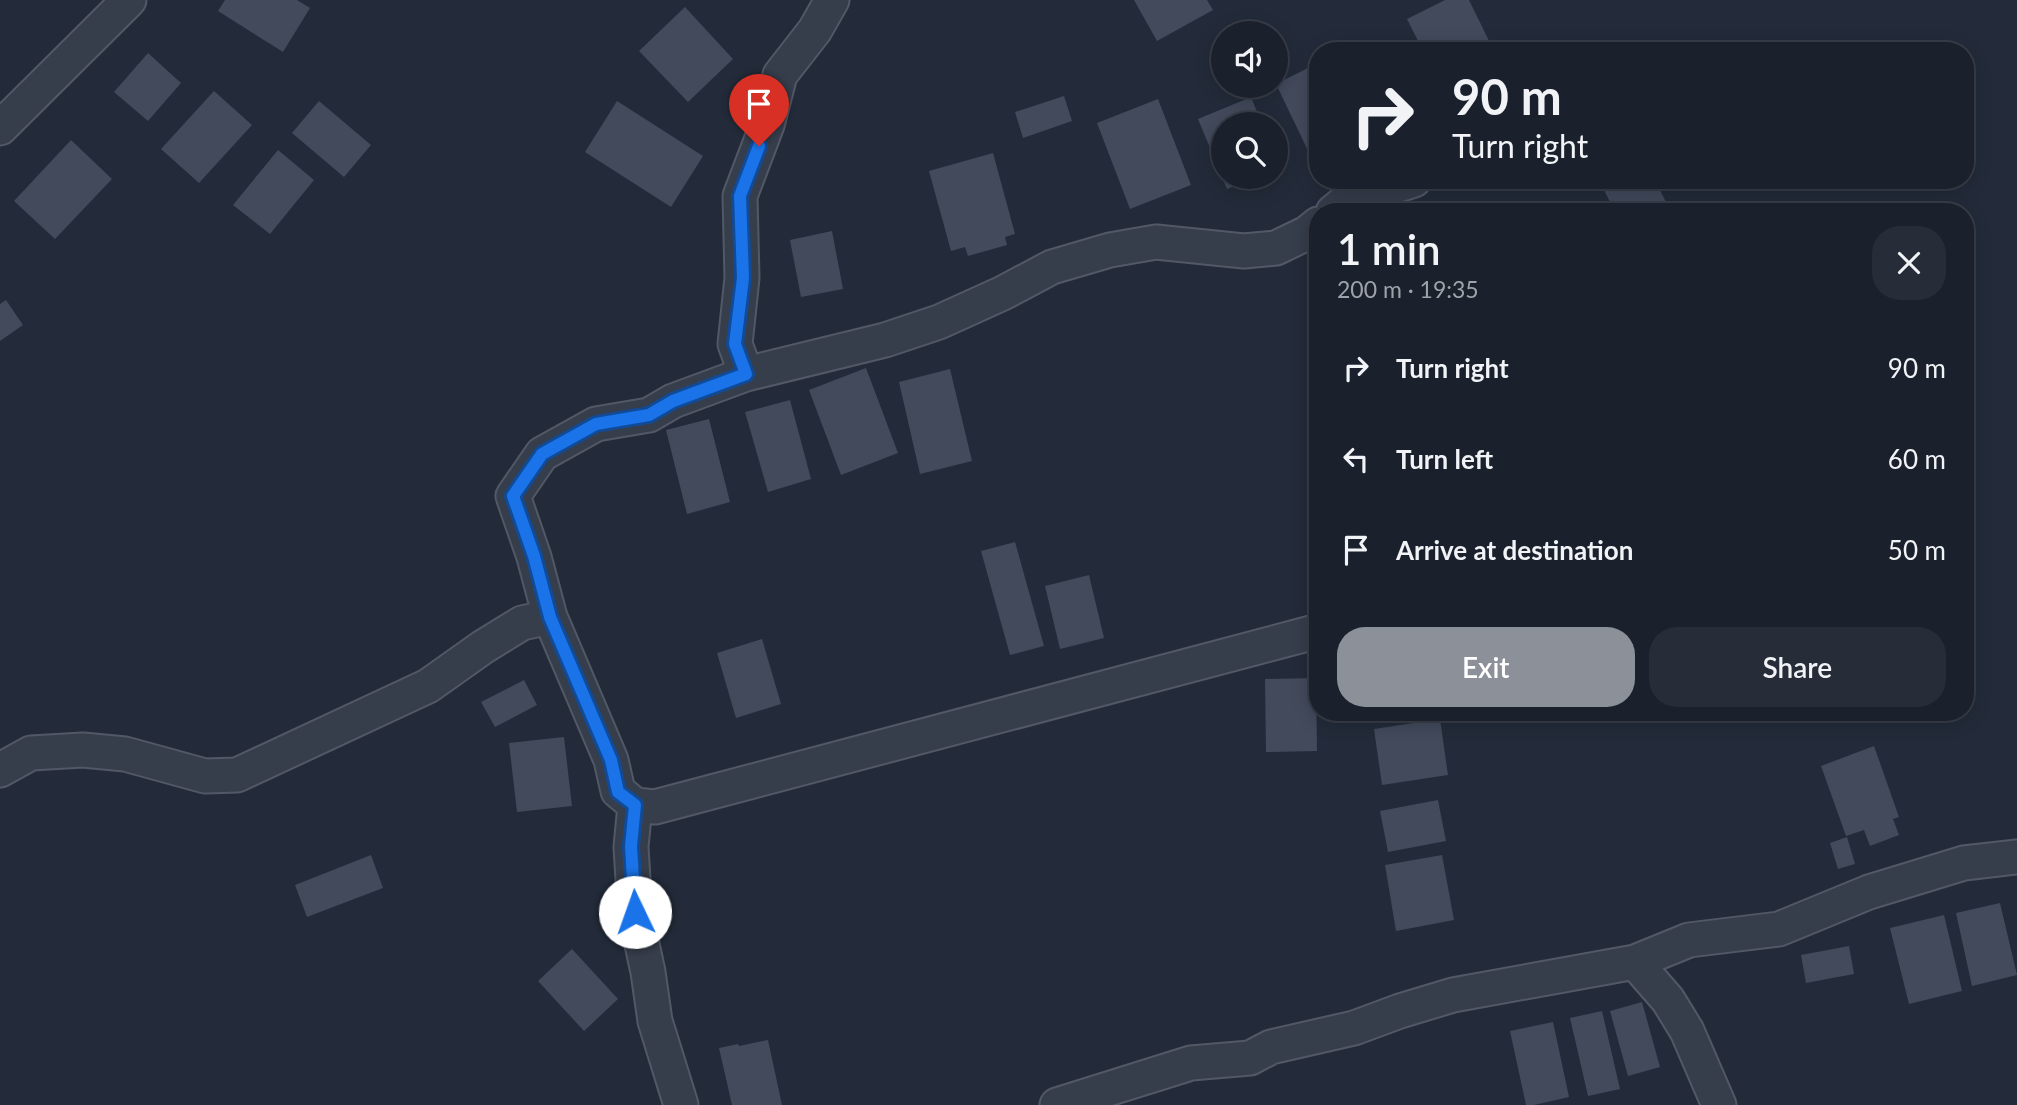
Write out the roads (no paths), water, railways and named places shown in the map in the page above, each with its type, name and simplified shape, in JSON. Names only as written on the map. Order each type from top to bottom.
[{"type":"street","points":[[0,128],[129,0]]},
{"type":"street","points":[[746,374],[735,344],[743,278],[740,196],[767,125],[780,75],[815,30],[832,0]]},
{"type":"street","points":[[1344,203],[1385,189]]},
{"type":"street","points":[[1309,231],[1276,248],[1244,251],[1156,242],[1110,250],[1052,267],[939,322],[885,340],[746,374],[673,401],[649,415],[596,424],[542,454],[513,496],[534,556],[550,617],[611,760],[618,792],[635,805],[655,807],[1309,634]]},
{"type":"street","points":[[0,770],[31,753],[83,750],[125,754],[205,776],[237,775],[428,686],[522,623],[550,617]]},
{"type":"street","points":[[635,805],[631,846],[635,912],[655,1021],[681,1105]]},
{"type":"street","points":[[1056,1105],[1191,1063],[1250,1058],[1272,1047],[1354,1028],[1453,995],[1635,962],[1689,940],[1779,929],[1869,892],[1964,863],[2017,857]]},
{"type":"street","points":[[1635,962],[1668,1000],[1687,1031],[1719,1105]]}]
